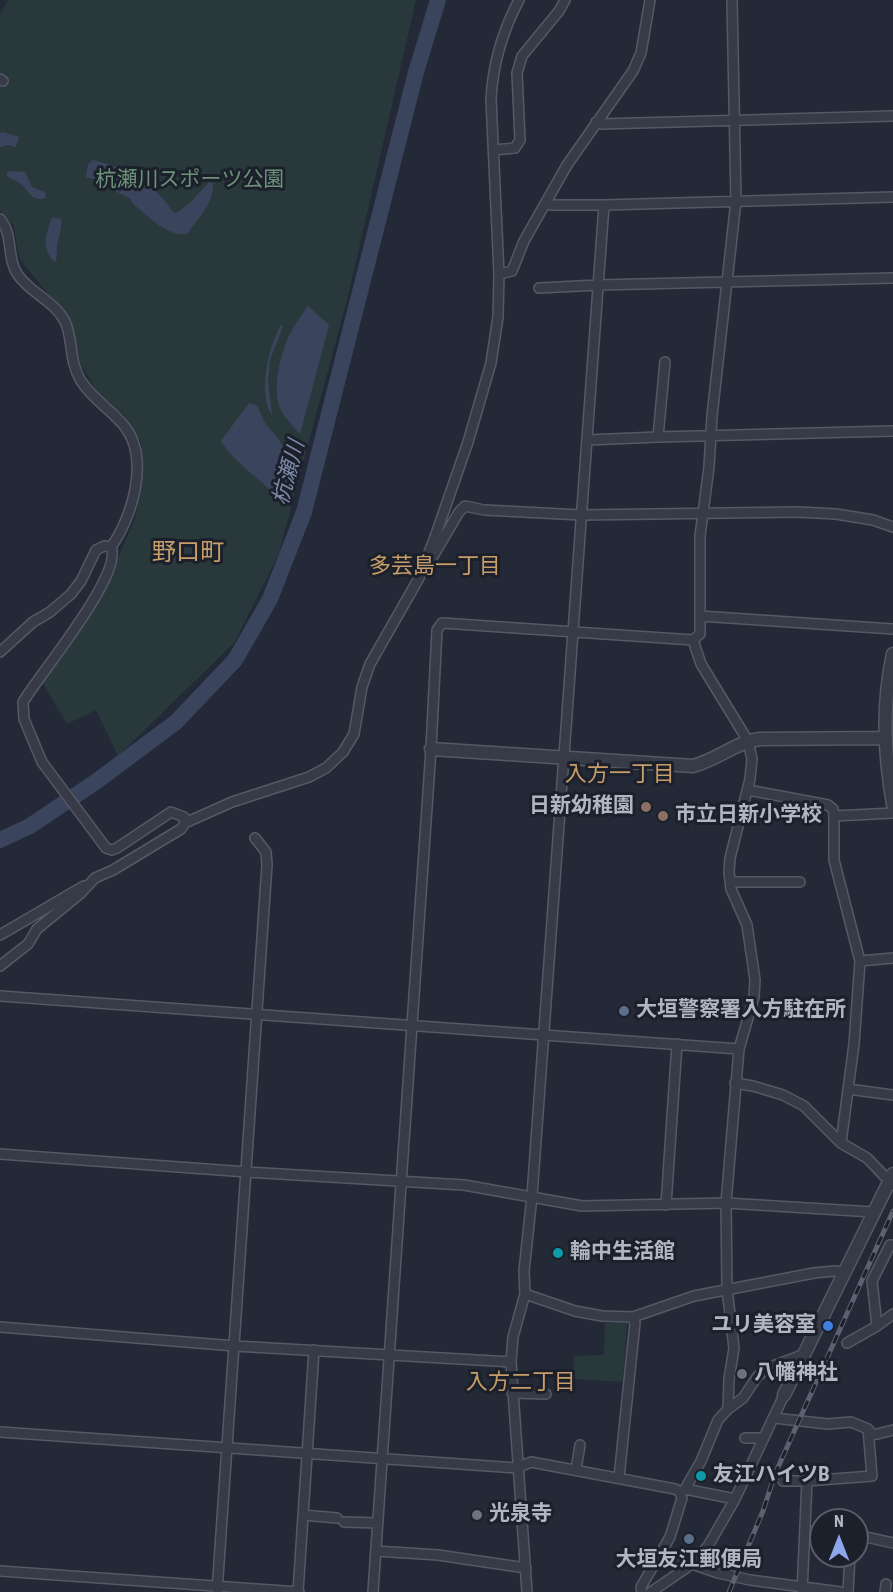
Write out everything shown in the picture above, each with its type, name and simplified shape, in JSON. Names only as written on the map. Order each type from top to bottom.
[{"type":"street","points":[[419,578],[468,442],[491,363],[498,317],[499,274],[492,99],[494,68],[500,40],[519,0]]},
{"type":"street","points":[[494,150],[515,148],[520,140],[517,73],[519,64],[522,56],[559,11],[565,0]]},
{"type":"street","points":[[499,274],[512,271],[524,241],[567,165],[633,71],[641,53],[650,0]]},
{"type":"street","points":[[373,1592],[431,749],[437,630],[442,623],[693,640],[700,634],[700,536],[736,201],[732,0]]},
{"type":"street","points":[[596,122],[601,124],[893,116]]},
{"type":"street","points":[[547,201],[550,205],[603,205],[893,197]]},
{"type":"street","points":[[527,1592],[510,1362],[513,1337],[525,1294],[524,1271],[532,1196],[563,758],[566,747],[603,205]]},
{"type":"street","points":[[0,219],[9,234],[16,274],[54,308],[66,324],[72,359],[80,379],[91,396],[126,428],[136,451],[137,474],[132,504],[122,532],[111,547],[113,559],[93,601],[23,702],[24,719],[42,762],[106,848],[112,850],[117,848],[171,812],[184,817],[185,823]]},
{"type":"street","points":[[539,288],[893,278]]},
{"type":"street","points":[[658,436],[665,362]]},
{"type":"street","points":[[587,440],[658,436],[711,437],[893,431]]},
{"type":"street","points":[[0,935],[181,829],[185,823],[232,802],[309,777],[326,768],[343,752],[354,734],[362,687],[370,664],[419,578],[459,512],[465,506],[484,510],[581,515],[798,512],[836,514],[873,520],[893,527]]},
{"type":"street","points":[[0,652],[33,622],[50,612],[71,594],[81,581],[96,550],[104,546],[111,547]]},
{"type":"street","points":[[700,616],[893,629]]},
{"type":"street","points":[[693,640],[701,664],[748,741],[752,759],[750,779],[730,858],[730,889],[747,925],[755,980],[754,997],[739,1048],[726,1203],[727,1289],[734,1348],[729,1379],[728,1409]]},
{"type":"street","points":[[893,654],[887,681],[889,718],[887,746],[893,804]]},
{"type":"street","points":[[431,749],[693,766],[703,764],[748,741],[760,739],[887,746]]},
{"type":"street","points":[[747,790],[828,805],[833,808],[834,860],[860,961],[854,1044],[841,1143]]},
{"type":"street","points":[[834,816],[893,813]]},
{"type":"street","points":[[218,1589],[267,858],[266,852],[255,838]]},
{"type":"street","points":[[730,882],[800,882]]},
{"type":"street","points":[[0,966],[28,944],[37,929],[81,894],[87,884]]},
{"type":"street","points":[[860,961],[893,958]]},
{"type":"street","points":[[0,996],[739,1048]]},
{"type":"street","points":[[666,1204],[677,1044]]},
{"type":"street","points":[[651,1592],[692,1564],[708,1546],[735,1499],[802,1355],[873,1212],[892,1180],[867,1158],[841,1143],[804,1106],[783,1095],[735,1083]]},
{"type":"street","points":[[848,1089],[893,1095]]},
{"type":"street","points":[[0,1154],[464,1185],[582,1206],[726,1203],[873,1212]]},
{"type":"street","points":[[877,1326],[872,1281],[890,1245],[893,1245]]},
{"type":"street","points":[[525,1294],[575,1311],[602,1316],[633,1317],[694,1296],[814,1273],[843,1272]]},
{"type":"street","points":[[847,1343],[893,1314]]},
{"type":"street","points":[[619,1478],[635,1323],[633,1317]]},
{"type":"street","points":[[0,1327],[235,1346],[510,1362]]},
{"type":"street","points":[[0,1571],[218,1589],[299,1592],[314,1350]]},
{"type":"street","points":[[642,1592],[641,1587],[670,1537],[683,1491],[701,1461],[718,1420],[743,1398],[757,1377],[767,1368],[802,1355]]},
{"type":"street","points":[[512,1393],[546,1394]]},
{"type":"street","points":[[774,1418],[818,1423],[851,1422],[868,1429],[873,1435],[893,1430]]},
{"type":"street","points":[[783,1481],[872,1476],[868,1429]]},
{"type":"street","points":[[0,1431],[517,1468],[531,1462],[735,1499]]},
{"type":"street","points":[[745,1438],[764,1438]]},
{"type":"street","points":[[576,1470],[580,1444]]},
{"type":"street","points":[[802,1589],[807,1481]]},
{"type":"street","points":[[303,1515],[378,1523]]},
{"type":"street","points":[[869,1538],[893,1543]]},
{"type":"street","points":[[376,1551],[438,1555],[526,1568]]},
{"type":"street","points":[[661,1551],[683,1563],[718,1573],[802,1589],[841,1592]]},
{"type":"street","points":[[848,1592],[849,1568]]},
{"type":"green space","name":"杭瀬川スポーツ公園","points":[[8,0],[416,0],[348,296],[278,556],[234,643],[118,756],[96,710],[67,724],[42,682],[93,607],[135,518],[141,491],[143,464],[141,442],[124,415],[98,394],[78,359],[70,321],[19,258],[14,226],[0,210],[0,15]]},
{"type":"green space","points":[[605,1323],[627,1323],[623,1382],[573,1379],[574,1356],[604,1355]]},
{"type":"water","points":[[0,133],[19,137],[16,147],[8,145],[0,147]]},
{"type":"water","points":[[93,160],[117,167],[138,177],[157,192],[176,213],[190,203],[209,182],[213,183],[211,198],[187,234],[172,232],[151,219],[132,203],[131,199],[101,181],[86,177],[88,164]]},
{"type":"water","points":[[10,171],[25,172],[32,187],[45,192],[46,198],[37,199],[31,196],[21,184],[7,176]]},
{"type":"water","points":[[52,217],[61,219],[56,261],[53,261],[49,255],[46,245]]},
{"type":"water","points":[[308,306],[329,325],[300,434],[280,408],[277,383],[282,354],[288,338]]},
{"type":"water","points":[[281,325],[283,326],[270,360],[268,381],[272,415],[265,395],[266,370],[272,345]]},
{"type":"water","points":[[249,403],[257,405],[265,423],[293,463],[282,504],[234,458],[221,441]]},
{"type":"waterway","name":"杭瀬川","points":[[0,840],[30,826],[97,781],[176,722],[235,660],[270,599],[304,512],[416,72],[438,0]]},
{"type":"railway","points":[[729,1592],[763,1511],[775,1474],[893,1211]]},
{"type":"place","name":"日新幼稚園","points":[[646,807]]},
{"type":"place","name":"市立日新小学校","points":[[663,816]]},
{"type":"place","name":"大垣警察署入方駐在所","points":[[624,1011]]},
{"type":"place","name":"輪中生活館","points":[[558,1253]]},
{"type":"place","name":"ユリ美容室","points":[[828,1326]]},
{"type":"place","name":"八幡神社","points":[[742,1374]]},
{"type":"place","name":"友江ハイツB","points":[[701,1476]]},
{"type":"place","name":"光泉寺","points":[[477,1515]]},
{"type":"place","name":"大垣友江郵便局","points":[[689,1539]]},
{"type":"district","name":"野口町","points":[[188,554]]},
{"type":"district","name":"多芸島一丁目","points":[[435,567]]},
{"type":"district","name":"入方一丁目","points":[[620,775]]},
{"type":"district","name":"入方二丁目","points":[[521,1383]]}]
